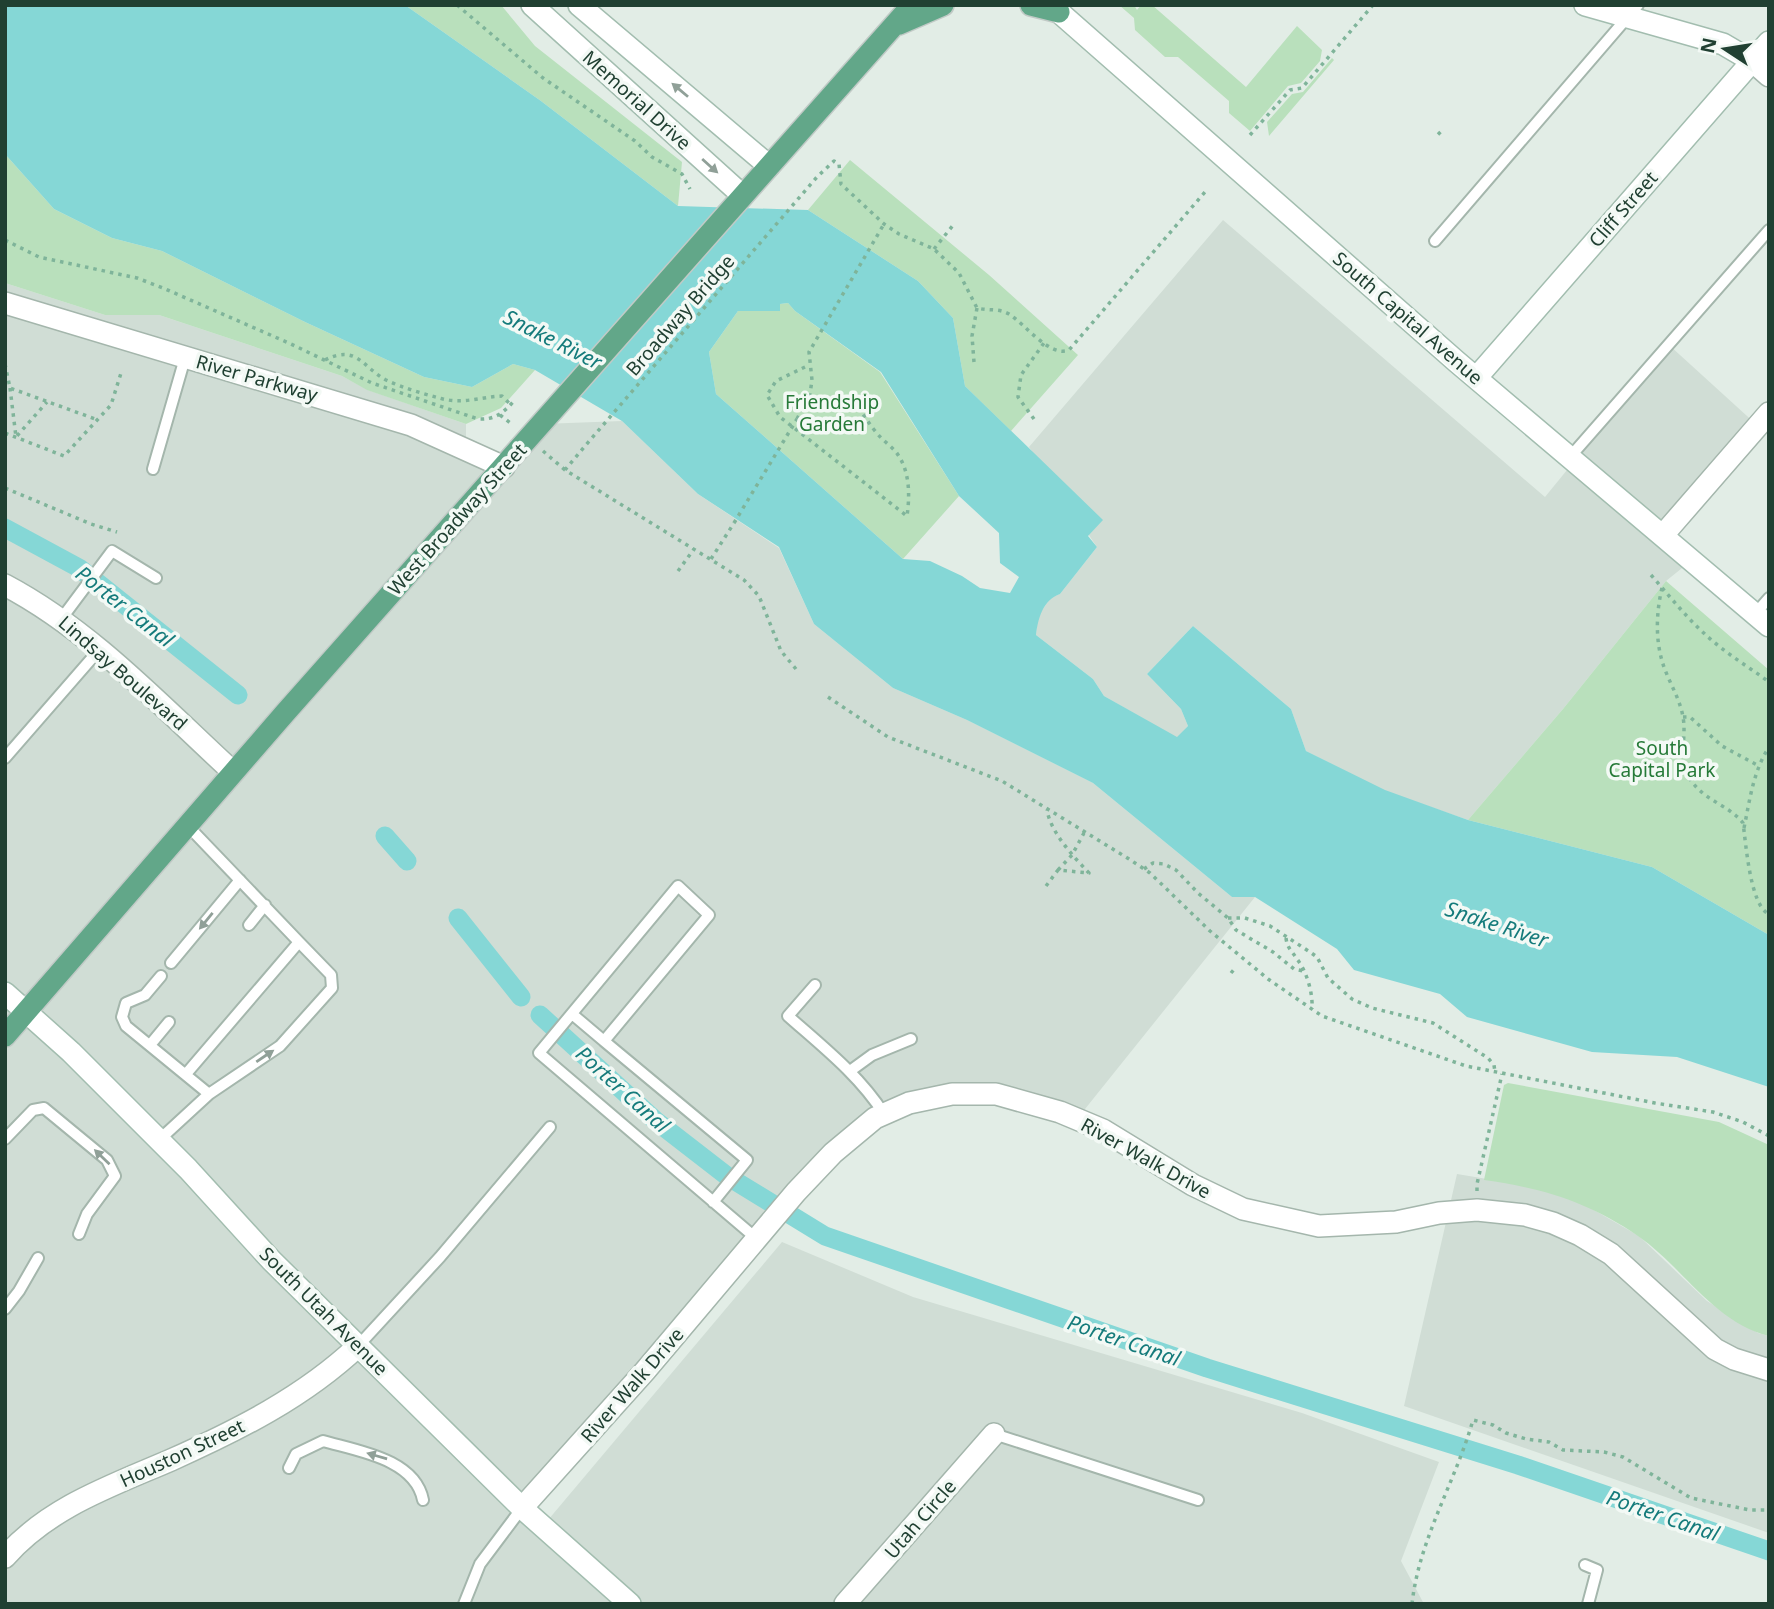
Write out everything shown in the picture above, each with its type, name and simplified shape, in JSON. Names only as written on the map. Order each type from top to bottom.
[{"type":"main road","name":"West Broadway Street","points":[[5,1036],[233,772],[912,5]]},
{"type":"main road","points":[[894,26],[943,5]]},
{"type":"main road","points":[[1031,5],[1055,9]]},
{"type":"street","name":"Memorial Drive","points":[[532,5],[736,202]]},
{"type":"street","name":"Memorial Drive","points":[[579,5],[769,166]]},
{"type":"street","points":[[1585,5],[1633,12],[1723,44],[1752,61],[1769,76]]},
{"type":"street","name":"South Capital Avenue","points":[[1055,9],[1570,457],[1764,613]]},
{"type":"street","name":"Cliff Street","points":[[1477,377],[1769,42]]},
{"type":"street","name":"River Parkway","points":[[5,303],[411,425],[504,467]]},
{"type":"street","points":[[1663,534],[1769,413]]},
{"type":"street","name":"Lindsay Boulevard","points":[[5,585],[62,618],[233,772]]},
{"type":"street","name":"South Utah Avenue","points":[[5,993],[27,1011],[159,1140],[271,1260],[522,1508],[630,1604]]},
{"type":"street","name":"River Walk Drive","points":[[522,1508],[645,1371],[796,1192],[833,1153],[875,1118],[909,1103],[952,1094],[996,1094],[1060,1112],[1103,1130],[1193,1185],[1243,1209],[1319,1226],[1395,1222],[1439,1213],[1478,1210],[1544,1220],[1580,1235],[1611,1254],[1715,1349],[1734,1359],[1769,1370]]},
{"type":"street","name":"Houston Street","points":[[5,1557],[50,1517],[81,1499],[247,1424],[323,1377],[358,1346]]},
{"type":"street","name":"Utah Circle","points":[[845,1604],[994,1434]]},
{"type":"lane","points":[[1435,241],[1633,12]]},
{"type":"lane","points":[[1570,457],[1769,230]]},
{"type":"lane","points":[[153,469],[185,358]]},
{"type":"lane","points":[[62,618],[112,551],[156,578]]},
{"type":"lane","points":[[5,758],[99,650]]},
{"type":"lane","points":[[159,1140],[209,1094],[280,1046],[332,988],[331,975],[187,825]]},
{"type":"lane","points":[[171,963],[240,880]]},
{"type":"lane","points":[[604,1041],[709,915],[678,886],[539,1054],[713,1202],[762,1234]]},
{"type":"lane","points":[[249,925],[265,905]]},
{"type":"lane","points":[[186,1074],[299,942]]},
{"type":"lane","points":[[161,976],[145,995],[126,1003],[122,1017],[126,1026],[209,1094]]},
{"type":"lane","points":[[815,985],[788,1016],[850,1071],[884,1114]]},
{"type":"lane","points":[[572,1014],[747,1160],[713,1202]]},
{"type":"lane","points":[[150,1045],[169,1022]]},
{"type":"lane","points":[[850,1071],[872,1055],[911,1039]]},
{"type":"lane","points":[[5,1139],[33,1110],[44,1108],[107,1160],[115,1176],[87,1214],[79,1234]]},
{"type":"lane","points":[[358,1346],[449,1246],[550,1127]]},
{"type":"lane","points":[[5,1308],[19,1291],[38,1258]]},
{"type":"lane","points":[[994,1434],[1198,1500]]},
{"type":"lane","points":[[289,1468],[296,1454],[323,1441],[392,1460],[421,1488],[424,1500]]},
{"type":"lane","points":[[464,1604],[480,1564],[522,1508]]},
{"type":"lane","points":[[1585,1565],[1597,1570],[1588,1604]]},
{"type":"path","points":[[457,5],[543,78],[635,141],[652,157],[682,174],[690,189]]},
{"type":"path","points":[[1250,135],[1290,90],[1301,88],[1373,5]]},
{"type":"path","points":[[1438,132],[1443,137]]},
{"type":"path","name":"Broadway Bridge","points":[[694,549],[564,469],[817,177],[834,161],[839,164],[841,184],[884,224]]},
{"type":"path","points":[[977,308],[1008,314],[1056,352],[1069,350],[1205,192]]},
{"type":"path","points":[[711,559],[810,394],[813,380],[808,357],[813,344],[884,224],[899,234],[934,249],[959,273],[977,308],[972,336],[974,362]]},
{"type":"path","points":[[934,249],[954,224]]},
{"type":"path","points":[[5,240],[39,257],[137,278],[372,383],[465,415],[489,419],[502,416],[512,403],[502,396],[464,402],[418,391],[385,379],[365,362],[349,354],[336,354],[325,360]]},
{"type":"path","points":[[1034,419],[1018,397],[1021,375],[1044,343]]},
{"type":"path","points":[[5,364],[16,437]]},
{"type":"path","points":[[805,367],[776,381],[767,395],[780,417],[907,516],[910,494],[900,460],[896,452],[884,443],[864,412],[849,397]]},
{"type":"path","points":[[5,433],[64,456],[111,405],[121,373]]},
{"type":"path","points":[[10,388],[98,420]]},
{"type":"path","points":[[16,437],[47,402]]},
{"type":"path","points":[[5,488],[117,532]]},
{"type":"path","points":[[678,571],[694,549],[744,580],[759,596],[781,651],[796,669]]},
{"type":"path","points":[[1651,575],[1678,608],[1719,646],[1769,682]]},
{"type":"path","points":[[1662,588],[1657,619],[1658,643],[1683,717],[1682,754],[1686,772],[1708,799],[1743,823],[1749,868],[1760,907],[1769,914]]},
{"type":"path","points":[[828,697],[888,737],[1002,781],[1025,793],[1047,810],[1144,869],[1268,979],[1312,1009],[1344,1025],[1429,1055],[1502,1074],[1713,1112],[1743,1122],[1769,1136]]},
{"type":"path","points":[[1683,717],[1690,717],[1722,746],[1759,766]]},
{"type":"path","points":[[1744,830],[1753,783],[1769,747]]},
{"type":"path","points":[[1047,810],[1049,820],[1072,855],[1089,873],[1058,870]]},
{"type":"path","points":[[1046,886],[1072,855],[1084,833]]},
{"type":"path","points":[[1144,869],[1153,863],[1170,866],[1198,894],[1228,918],[1236,930],[1273,952],[1287,965],[1303,971]]},
{"type":"path","points":[[1228,918],[1245,918],[1270,926],[1317,957],[1328,978],[1352,999],[1372,1008],[1433,1023],[1488,1058],[1494,1065],[1495,1072]]},
{"type":"path","points":[[1286,938],[1313,997],[1312,1009]]},
{"type":"path","points":[[1231,973],[1236,967]]},
{"type":"path","points":[[1478,1199],[1477,1184],[1502,1074]]},
{"type":"path","points":[[1412,1604],[1428,1534],[1457,1467],[1473,1420],[1483,1421],[1506,1433],[1526,1439],[1549,1442],[1563,1450],[1604,1452],[1623,1457],[1691,1498],[1750,1510],[1769,1510]]},
{"type":"shaded area","points":[[1223,220],[1545,497],[1669,345],[1758,426],[1663,534],[1692,560],[1666,581],[1563,709],[1468,820],[1385,791],[1306,751],[1291,709],[1193,626],[1147,674],[1181,709],[1188,726],[1177,738],[1104,696],[1093,679],[1036,635],[1037,618],[1051,597],[1060,594],[1097,547],[1029,447]]},
{"type":"shaded area","points":[[5,283],[105,315],[159,315],[342,376],[368,390],[466,424],[466,448],[503,467],[542,424],[622,421],[698,494],[779,548],[814,624],[893,688],[967,720],[1093,783],[1232,897],[1255,897],[1077,1119],[996,1094],[875,1118],[523,1507],[543,1526],[782,1242],[913,1297],[1302,1413],[1439,1462],[1401,1561],[1424,1604],[5,1604]]},
{"type":"shaded area","points":[[1457,1174],[1523,1185],[1559,1194],[1587,1206],[1639,1236],[1707,1301],[1758,1333],[1769,1336],[1769,1533],[1404,1406]]},
{"type":"green space","points":[[405,5],[501,5],[535,46],[682,162],[678,206],[541,101]]},
{"type":"green space","points":[[1119,5],[1134,5],[1137,10],[1141,5],[1152,5],[1246,87],[1297,26],[1322,50],[1320,61],[1301,83],[1288,86],[1250,131],[1229,113],[1229,101],[1178,57],[1165,57],[1135,30],[1134,18]]},
{"type":"green space","points":[[1332,58],[1334,60],[1269,136],[1267,122],[1292,94],[1303,92]]},
{"type":"green space","points":[[5,154],[54,209],[112,238],[162,251],[424,377],[472,387],[513,364],[535,370],[501,408],[466,424],[367,390],[342,376],[159,315],[105,315],[5,283]]},
{"type":"green space","points":[[850,160],[989,275],[1078,355],[1011,431],[965,386],[953,318],[918,281],[808,210]]},
{"type":"green space","name":"Friendship Garden","points":[[788,303],[795,311],[880,372],[959,496],[903,559],[716,394],[709,352],[738,311],[780,311],[780,304]]},
{"type":"green space","name":"South Capital Park","points":[[1666,581],[1769,670],[1769,935],[1652,867],[1468,820],[1563,709]]},
{"type":"green space","points":[[1508,1083],[1719,1122],[1769,1145],[1769,1336],[1731,1319],[1654,1249],[1620,1224],[1564,1198],[1526,1187],[1484,1180],[1504,1085]]},
{"type":"water","name":"Snake River","points":[[5,5],[405,5],[541,101],[678,206],[808,210],[918,281],[953,318],[965,386],[1103,520],[1088,536],[1097,547],[1060,594],[1045,605],[1036,635],[1093,679],[1104,696],[1177,737],[1188,726],[1181,709],[1147,674],[1193,626],[1291,709],[1306,751],[1385,790],[1468,820],[1652,867],[1769,935],[1769,1087],[1677,1057],[1592,1052],[1467,1017],[1440,994],[1354,970],[1337,949],[1255,897],[1232,897],[1093,783],[967,720],[893,688],[814,624],[779,547],[698,494],[622,421],[535,370],[513,364],[472,387],[424,377],[162,251],[112,238],[54,209],[5,154]],"holes":[[[788,303],[795,311],[881,372],[959,496],[999,533],[1000,563],[1019,577],[1010,593],[980,588],[930,561],[903,559],[716,394],[709,352],[738,311],[780,311],[780,304]]]},
{"type":"waterway","name":"Porter Canal","points":[[5,528],[79,568],[238,695]]},
{"type":"waterway","name":"Porter Canal","points":[[385,836],[407,861]]},
{"type":"waterway","name":"Porter Canal","points":[[458,918],[521,997]]},
{"type":"waterway","name":"Porter Canal","points":[[540,1015],[656,1121],[727,1176],[825,1236],[1207,1368],[1518,1465],[1769,1551]]}]
